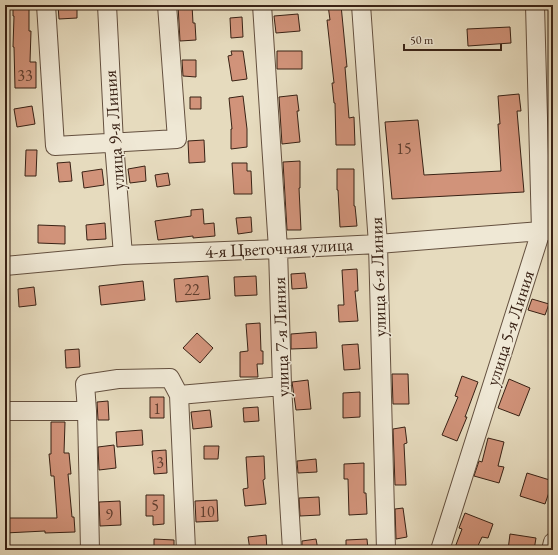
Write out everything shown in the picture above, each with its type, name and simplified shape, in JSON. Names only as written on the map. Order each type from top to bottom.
[{"type":"street","points":[[46,5],[55,146],[177,139],[167,5]]},
{"type":"street","name":"улица 9-я Линия","points":[[107,5],[114,143],[123,255]]},
{"type":"street","name":"улица 7-я Линия","points":[[262,5],[278,249],[282,386],[292,550]]},
{"type":"street","name":"улица 6-я Линия","points":[[361,5],[378,244],[386,550]]},
{"type":"street","name":"улица 5-я Линия","points":[[440,550],[547,231],[534,5]]},
{"type":"street","name":"4-я Цветочная улица","points":[[5,266],[123,255],[378,244],[547,231]]},
{"type":"street","points":[[90,550],[85,384],[118,379],[170,378],[179,395],[186,550]]},
{"type":"street","points":[[179,395],[282,386]]},
{"type":"street","points":[[5,411],[87,411]]},
{"type":"street","points":[[550,550],[553,542]]},
{"type":"building","points":[[13,5],[29,5],[29,31],[31,31],[30,62],[36,62],[36,88],[15,88]]},
{"type":"building","points":[[58,5],[77,5],[77,18],[59,19]]},
{"type":"building","points":[[178,5],[192,5],[196,40],[180,41]]},
{"type":"building","points":[[328,5],[341,5],[347,67],[345,67],[349,118],[354,117],[355,145],[336,145],[335,103],[332,83],[334,83],[327,20],[330,20]]},
{"type":"building","points":[[298,14],[300,31],[276,33],[274,16]]},
{"type":"building","points":[[242,17],[243,37],[231,38],[230,18]]},
{"type":"building","points":[[510,27],[511,43],[468,46],[467,29]]},
{"type":"building","points":[[231,51],[243,51],[247,79],[232,81],[228,56],[232,55]]},
{"type":"building","points":[[277,51],[302,51],[302,69],[277,69]]},
{"type":"building","points":[[182,60],[196,60],[196,77],[183,76]]},
{"type":"building","points":[[519,94],[521,111],[517,111],[524,192],[392,199],[385,122],[418,120],[424,175],[501,171],[498,96]]},
{"type":"building","points":[[297,95],[300,142],[282,144],[279,97]]},
{"type":"building","points":[[243,96],[247,129],[247,147],[231,149],[232,129],[229,98]]},
{"type":"building","points":[[190,97],[201,97],[201,109],[190,109]]},
{"type":"building","points":[[32,106],[35,124],[17,127],[14,109]]},
{"type":"building","points":[[204,140],[205,162],[189,163],[188,141]]},
{"type":"building","points":[[26,150],[37,150],[36,176],[25,176]]},
{"type":"building","points":[[300,161],[299,188],[301,230],[287,230],[283,162]]},
{"type":"building","points":[[70,162],[72,181],[59,182],[57,163]]},
{"type":"building","points":[[232,163],[247,163],[247,171],[251,171],[252,194],[234,194]]},
{"type":"building","points":[[145,166],[146,181],[130,183],[128,169]]},
{"type":"building","points":[[102,169],[104,185],[84,188],[82,172]]},
{"type":"building","points":[[337,169],[354,169],[354,206],[357,226],[340,227]]},
{"type":"building","points":[[168,173],[170,185],[157,187],[155,175]]},
{"type":"building","points":[[203,209],[204,224],[214,223],[215,236],[193,238],[193,236],[158,240],[155,221],[191,216],[191,210]]},
{"type":"building","points":[[251,217],[252,232],[238,234],[236,218]]},
{"type":"building","points":[[105,223],[106,239],[87,240],[86,225]]},
{"type":"building","points":[[38,225],[65,226],[65,244],[38,243]]},
{"type":"building","points":[[357,269],[358,291],[355,291],[358,321],[339,322],[338,305],[344,305],[342,270]]},
{"type":"building","points":[[305,273],[307,288],[292,289],[291,274]]},
{"type":"building","points":[[208,276],[210,299],[176,302],[174,279]]},
{"type":"building","points":[[256,276],[257,295],[235,296],[234,277]]},
{"type":"building","points":[[143,281],[145,300],[101,305],[99,286]]},
{"type":"building","points":[[34,287],[36,305],[19,307],[18,289]]},
{"type":"building","points":[[532,299],[549,304],[545,315],[528,310]]},
{"type":"building","points":[[260,323],[263,364],[257,364],[258,377],[240,377],[240,352],[248,351],[246,324]]},
{"type":"building","points":[[316,332],[317,348],[291,349],[291,334]]},
{"type":"building","points":[[197,333],[213,348],[200,363],[183,348]]},
{"type":"building","points":[[358,344],[360,369],[344,370],[342,345]]},
{"type":"building","points":[[79,349],[80,367],[66,368],[65,350]]},
{"type":"building","points":[[392,374],[408,374],[409,404],[393,404]]},
{"type":"building","points":[[462,376],[478,382],[465,417],[467,417],[457,441],[442,435],[458,397],[455,396]]},
{"type":"building","points":[[509,379],[530,388],[519,416],[498,408]]},
{"type":"building","points":[[308,380],[311,409],[296,410],[292,382]]},
{"type":"building","points":[[360,392],[360,417],[343,418],[343,393]]},
{"type":"building","points":[[150,397],[164,397],[164,418],[150,418]]},
{"type":"building","points":[[108,401],[109,420],[98,420],[97,402]]},
{"type":"building","points":[[258,407],[259,421],[244,422],[243,408]]},
{"type":"building","points":[[210,410],[212,427],[193,429],[191,412]]},
{"type":"building","points":[[51,422],[65,422],[64,453],[69,453],[71,474],[68,474],[75,532],[45,533],[45,531],[5,533],[5,518],[57,518],[54,476],[51,476],[49,454],[51,454]]},
{"type":"building","points":[[405,427],[407,443],[404,444],[406,485],[395,485],[393,429]]},
{"type":"building","points":[[142,430],[143,445],[117,447],[116,432]]},
{"type":"building","points":[[488,438],[504,442],[498,466],[504,467],[499,483],[474,476],[479,461],[482,462]]},
{"type":"building","points":[[114,445],[116,468],[99,470],[98,447]]},
{"type":"building","points":[[204,446],[219,446],[218,459],[204,459]]},
{"type":"building","points":[[166,450],[167,473],[154,474],[152,451]]},
{"type":"building","points":[[264,456],[265,479],[263,480],[266,504],[245,506],[243,489],[248,488],[246,457]]},
{"type":"building","points":[[316,459],[317,472],[298,473],[297,461]]},
{"type":"building","points":[[364,463],[364,493],[366,493],[367,514],[349,515],[348,479],[344,479],[344,464]]},
{"type":"building","points":[[527,473],[553,481],[545,504],[520,496]]},
{"type":"building","points":[[146,495],[164,495],[164,524],[153,525],[153,516],[146,516]]},
{"type":"building","points":[[319,497],[320,515],[300,516],[299,498]]},
{"type":"building","points":[[217,500],[218,521],[196,522],[195,501]]},
{"type":"building","points":[[120,501],[121,525],[100,526],[99,502]]},
{"type":"building","points":[[403,508],[407,537],[396,539],[395,509]]},
{"type":"building","points":[[465,513],[493,524],[488,538],[482,537],[476,550],[454,550],[462,529],[459,528]]},
{"type":"building","points":[[510,534],[536,538],[534,550],[508,550]]},
{"type":"building","points":[[266,535],[267,550],[250,550],[248,537]]},
{"type":"building","points":[[154,539],[174,540],[174,550],[154,550]]},
{"type":"building","points":[[316,539],[318,550],[302,550],[302,541]]},
{"type":"building","points":[[367,539],[368,550],[346,550],[346,540]]}]
